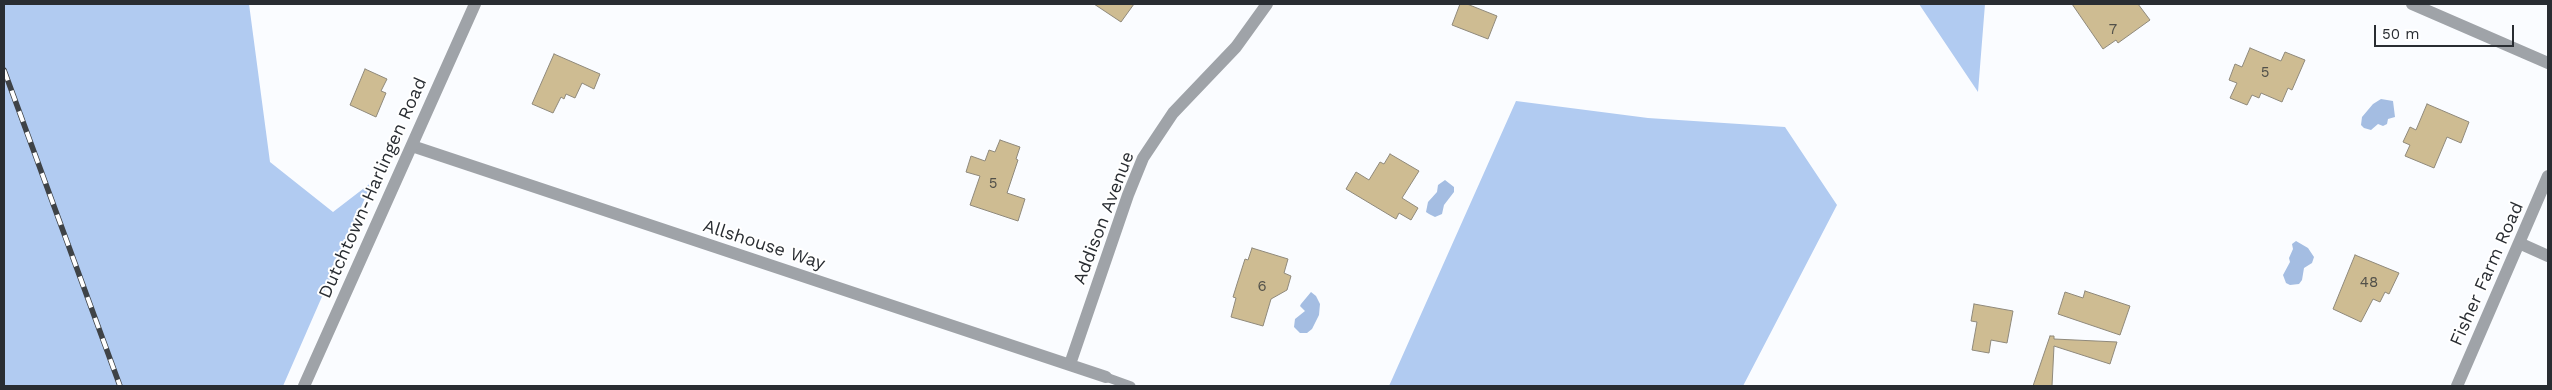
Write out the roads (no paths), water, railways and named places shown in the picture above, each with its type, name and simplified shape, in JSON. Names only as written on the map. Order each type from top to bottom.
[{"type":"street","name":"Dutchtown-Harlingen Road","points":[[304,386],[475,4]]},
{"type":"street","name":"Addison Avenue","points":[[1070,364],[1128,195],[1143,158],[1173,114],[1236,47],[1266,4]]},
{"type":"street","points":[[2412,4],[2548,64]]},
{"type":"street","name":"Allshouse Way","points":[[412,146],[1106,377]]},
{"type":"street","name":"Fisher Farm Road","points":[[2457,386],[2548,176]]},
{"type":"street","points":[[2519,244],[2548,256]]},
{"type":"lane","points":[[1106,377],[1131,386]]},
{"type":"railway","points":[[4,70],[120,386]]}]
